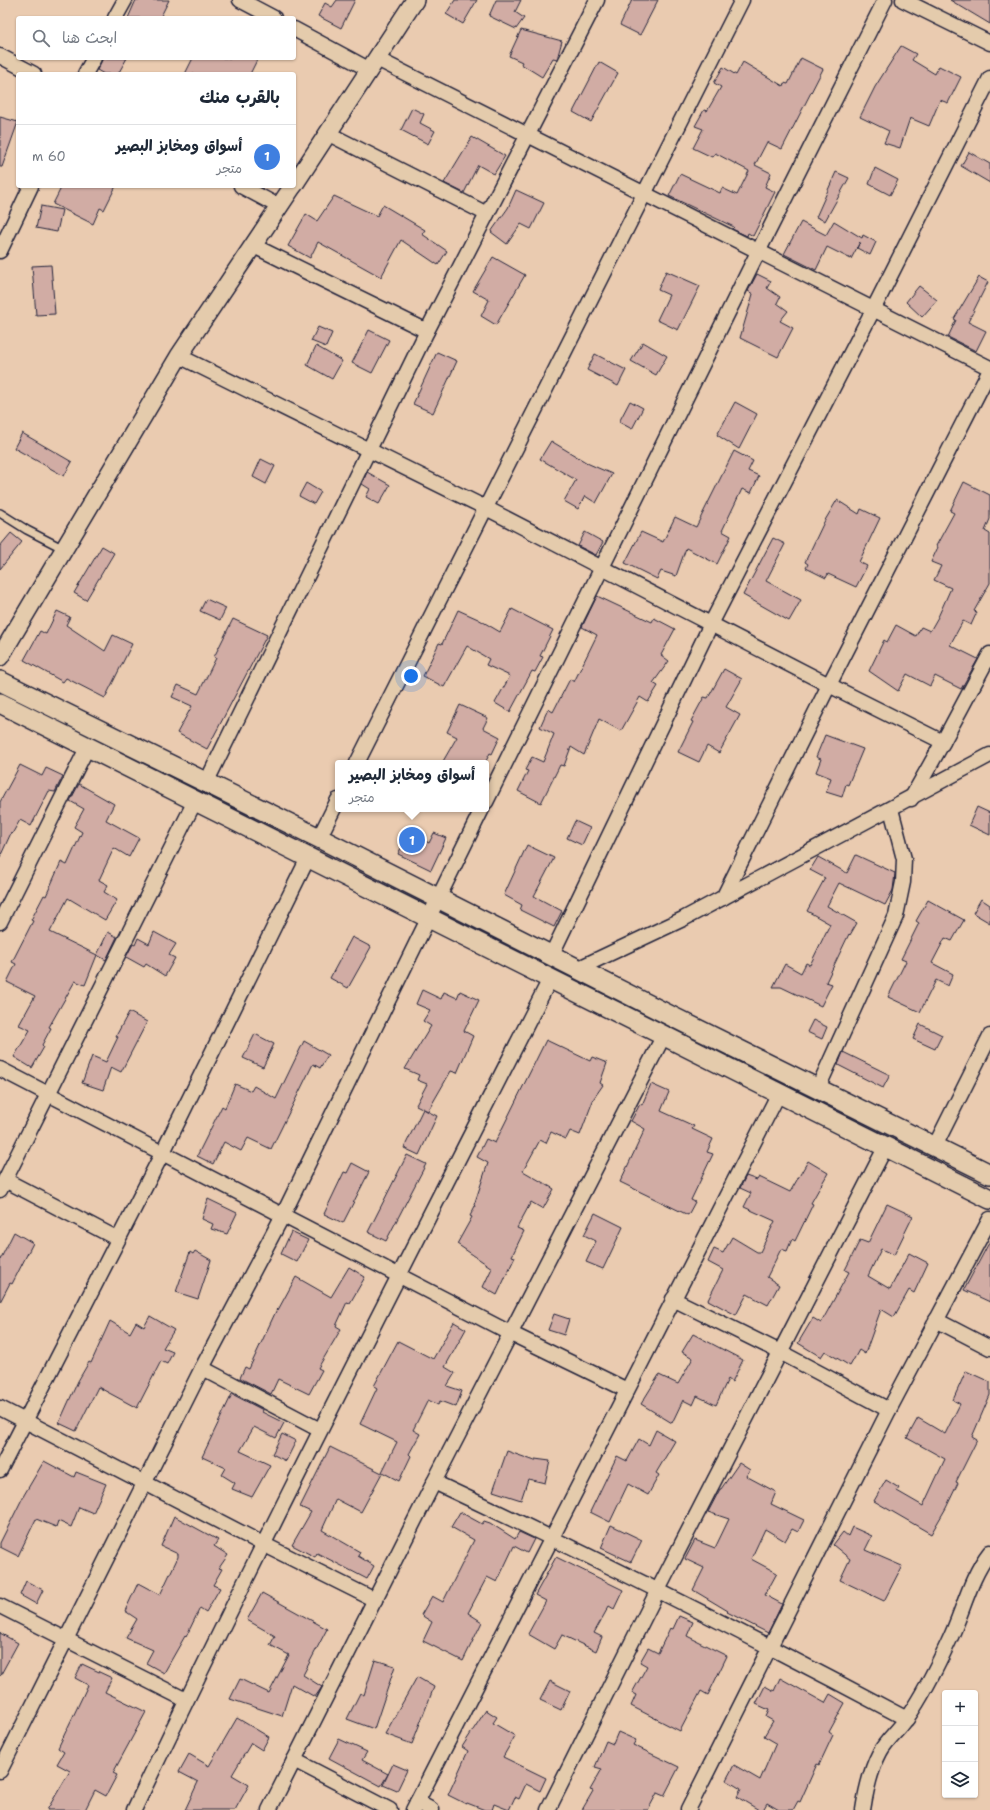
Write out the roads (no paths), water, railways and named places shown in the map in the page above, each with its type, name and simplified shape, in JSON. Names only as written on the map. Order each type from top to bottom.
[{"type":"main road","points":[[0,681],[319,838],[551,956],[990,1174]]},
{"type":"main road","points":[[0,703],[990,1199]]},
{"type":"street","points":[[116,16],[125,0]]},
{"type":"street","points":[[240,0],[270,16]]},
{"type":"street","points":[[296,182],[416,0]]},
{"type":"street","points":[[206,783],[427,331],[597,0]]},
{"type":"street","points":[[359,760],[742,0]]},
{"type":"street","points":[[489,796],[758,252],[885,0]]},
{"type":"street","points":[[903,0],[990,43]]},
{"type":"street","points":[[296,30],[528,135],[990,369],[829,685],[723,898]]},
{"type":"street","points":[[0,56],[30,72]]},
{"type":"street","points":[[86,72],[93,60]]},
{"type":"street","points":[[551,956],[711,624],[874,310],[990,78]]},
{"type":"street","points":[[327,133],[487,214]]},
{"type":"street","points":[[0,251],[30,188]]},
{"type":"street","points":[[245,188],[280,207]]},
{"type":"street","points":[[0,657],[179,356],[292,188]]},
{"type":"street","points":[[254,246],[427,331]]},
{"type":"street","points":[[179,356],[486,508],[829,685],[943,742]]},
{"type":"street","points":[[911,799],[990,654]]},
{"type":"street","points":[[0,922],[88,746]]},
{"type":"street","points":[[577,969],[644,938],[723,898],[911,799],[990,755]]},
{"type":"street","points":[[118,1239],[2,1185],[195,800]]},
{"type":"street","points":[[319,838],[335,806]]},
{"type":"street","points":[[818,1088],[896,916],[903,882],[904,859],[891,809]]},
{"type":"street","points":[[0,1771],[67,1641],[144,1482],[202,1368],[283,1215],[481,812]]},
{"type":"street","points":[[0,1470],[162,1154],[308,858]]},
{"type":"street","points":[[134,1810],[186,1700],[320,1430],[550,979]]},
{"type":"street","points":[[269,1810],[434,1482],[664,1035]]},
{"type":"street","points":[[935,1146],[990,1036]]},
{"type":"street","points":[[0,1069],[510,1333],[627,1390]]},
{"type":"street","points":[[432,1810],[415,1806],[778,1093]]},
{"type":"street","points":[[548,1810],[658,1590],[886,1146]]},
{"type":"street","points":[[688,1810],[889,1410],[990,1219]]},
{"type":"street","points":[[673,1299],[780,1352],[889,1410]]},
{"type":"street","points":[[936,1320],[990,1348]]},
{"type":"street","points":[[202,1368],[320,1430]]},
{"type":"street","points":[[0,1408],[375,1600]]},
{"type":"street","points":[[434,1482],[553,1537],[771,1646],[907,1719]]},
{"type":"street","points":[[863,1810],[872,1772],[881,1751],[907,1719],[927,1686],[952,1636],[971,1584],[983,1561],[990,1552]]},
{"type":"street","points":[[0,1606],[186,1700]]},
{"type":"street","points":[[294,1760],[390,1810]]},
{"type":"lane","points":[[0,513],[27,530],[65,549]]},
{"type":"place","name":"أسواق ومخابز البصير","points":[[412,840]]}]
